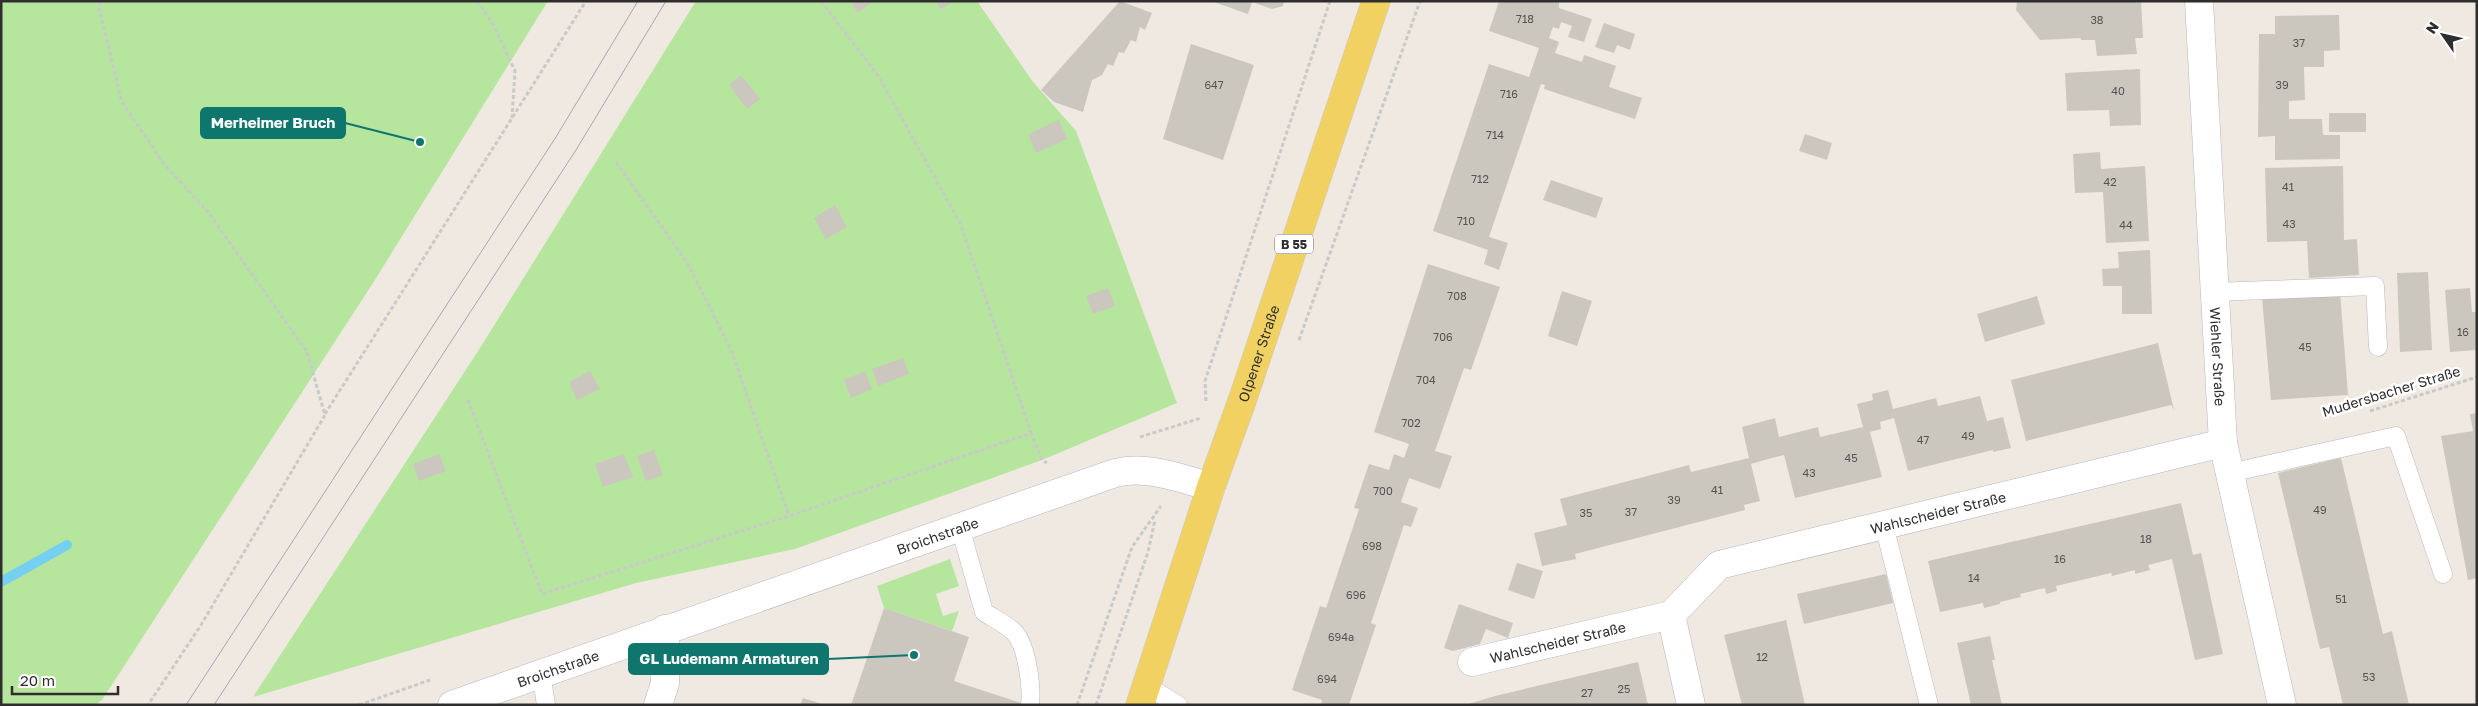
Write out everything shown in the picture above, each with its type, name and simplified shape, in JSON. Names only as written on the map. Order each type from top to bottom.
[{"type":"main road","name":"Olpener Straße","points":[[1144,695],[1211,487],[1376,1]]},
{"type":"street","name":"Wiehler Straße","points":[[2199,1],[2223,443],[2282,705]]},
{"type":"street","name":"Wahlscheider Straße","points":[[1472,662],[1671,615],[1719,565],[2223,443]]},
{"type":"street","name":"Broichstraße","points":[[452,705],[1115,473],[1140,470],[1176,476],[1211,487]]},
{"type":"street","points":[[1671,615],[1692,705]]},
{"type":"street","points":[[658,705],[664,683],[665,629]]},
{"type":"lane","points":[[2214,292],[2375,286],[2378,347]]},
{"type":"lane","points":[[2229,473],[2396,436],[2443,574]]},
{"type":"lane","points":[[1884,525],[1929,705]]},
{"type":"lane","points":[[960,527],[984,612],[1014,632],[1021,644],[1032,692],[1030,705]]},
{"type":"lane","points":[[542,673],[546,705]]},
{"type":"lane","points":[[1144,695],[1178,705]]},
{"type":"path","points":[[100,1],[122,102],[164,164],[208,212],[307,352],[325,415]]},
{"type":"path","points":[[477,1],[492,22],[515,71],[512,119]]},
{"type":"path","points":[[148,705],[202,625],[325,415],[586,1]]},
{"type":"path","points":[[822,1],[879,77],[960,222],[1031,433],[1042,460],[1052,467],[1068,489]]},
{"type":"path","points":[[1206,408],[1205,382],[1330,1]]},
{"type":"path","points":[[1296,350],[1420,1]]},
{"type":"path","points":[[616,162],[688,264],[732,352],[789,516]]},
{"type":"path","name":"Mudersbacher Straße","points":[[2367,412],[2477,377]]},
{"type":"path","points":[[468,400],[542,594],[789,516],[1031,433]]},
{"type":"path","points":[[1077,705],[1132,547],[1155,517],[1148,552],[1096,705]]},
{"type":"green space","points":[[1,1],[548,1],[373,283],[102,700],[95,705],[1,705]]},
{"type":"green space","points":[[696,1],[977,1],[1033,82],[1076,131],[1177,403],[1042,460],[795,549],[636,583],[253,697],[480,348]]},
{"type":"green space","points":[[950,559],[959,586],[936,594],[943,616],[959,611],[952,631],[884,608],[877,586]]},
{"type":"building","points":[[850,1],[874,1],[858,13]]},
{"type":"building","points":[[935,1],[950,1],[951,3],[941,9]]},
{"type":"building","points":[[1120,1],[1152,13],[1145,30],[1140,27],[1136,42],[1131,40],[1124,53],[1119,52],[1113,66],[1108,64],[1102,75],[1092,80],[1083,112],[1054,102],[1041,90]]},
{"type":"building","points":[[1211,1],[1284,1],[1283,6],[1272,9],[1252,2],[1248,14]]},
{"type":"building","points":[[1499,1],[1559,1],[1559,8],[1592,19],[1584,42],[1568,37],[1572,26],[1561,22],[1559,29],[1553,27],[1549,38],[1559,42],[1555,53],[1582,62],[1584,55],[1616,66],[1609,87],[1642,98],[1635,119],[1544,89],[1545,85],[1541,84],[1489,237],[1508,243],[1499,270],[1484,264],[1488,250],[1433,231],[1489,64],[1529,77],[1539,48],[1489,31]]},
{"type":"building","points":[[2017,1],[2141,1],[2143,38],[2135,38],[2137,54],[2097,56],[2095,40],[2081,40],[2081,38],[2040,40],[2016,10]]},
{"type":"building","points":[[2339,15],[2340,50],[2324,51],[2324,67],[2304,67],[2305,100],[2289,101],[2289,119],[2322,119],[2323,135],[2340,135],[2340,159],[2275,160],[2275,136],[2258,137],[2259,34],[2275,34],[2275,16]]},
{"type":"building","points":[[1604,23],[1635,34],[1630,50],[1617,45],[1614,53],[1595,47]]},
{"type":"building","points":[[1191,44],[1254,65],[1223,160],[1163,139]]},
{"type":"building","points":[[2140,69],[2141,125],[2110,126],[2109,110],[2067,111],[2065,73]]},
{"type":"building","points":[[741,75],[760,99],[747,109],[729,85]]},
{"type":"building","points":[[2329,113],[2366,113],[2366,132],[2329,132]]},
{"type":"building","points":[[1059,120],[1067,139],[1036,153],[1028,134]]},
{"type":"building","points":[[1805,134],[1832,143],[1827,160],[1799,151]]},
{"type":"building","points":[[2100,152],[2101,169],[2145,166],[2149,241],[2106,243],[2103,192],[2075,193],[2073,154]]},
{"type":"building","points":[[2343,166],[2344,240],[2357,239],[2359,275],[2309,278],[2307,241],[2267,242],[2265,168]]},
{"type":"building","points":[[1551,180],[1603,198],[1596,218],[1543,200]]},
{"type":"building","points":[[835,205],[847,227],[826,239],[814,218]]},
{"type":"building","points":[[2150,250],[2152,314],[2122,314],[2122,286],[2103,286],[2102,269],[2119,268],[2118,252]]},
{"type":"building","points":[[1428,264],[1500,287],[1471,370],[1464,368],[1435,451],[1452,456],[1440,489],[1409,478],[1401,502],[1418,508],[1411,527],[1404,525],[1371,623],[1376,625],[1349,705],[1321,705],[1322,700],[1292,690],[1320,606],[1326,608],[1359,509],[1354,508],[1369,464],[1389,470],[1394,454],[1404,458],[1409,444],[1374,432]]},
{"type":"building","points":[[2428,272],[2432,350],[2400,352],[2397,273]]},
{"type":"building","points":[[1108,288],[1115,306],[1093,314],[1086,296]]},
{"type":"building","points":[[2470,288],[2472,312],[2477,312],[2477,350],[2450,352],[2445,290]]},
{"type":"building","points":[[1562,291],[1592,301],[1577,346],[1548,336]]},
{"type":"building","points":[[2340,292],[2348,395],[2271,400],[2262,298]]},
{"type":"building","points":[[2037,296],[2045,324],[1985,342],[1977,314]]},
{"type":"building","points":[[2158,343],[2174,410],[2171,405],[2026,441],[2011,380]]},
{"type":"building","points":[[903,358],[909,374],[878,386],[872,369]]},
{"type":"building","points":[[590,371],[600,389],[577,400],[569,382]]},
{"type":"building","points":[[865,371],[872,389],[851,398],[844,380]]},
{"type":"building","points":[[1888,390],[1893,409],[1936,398],[1938,406],[1980,396],[1987,421],[2003,417],[2011,448],[1993,452],[1993,450],[1908,471],[1894,418],[1880,422],[1881,429],[1870,432],[1882,477],[1795,498],[1784,455],[1768,459],[1751,464],[1760,501],[1744,505],[1745,510],[1575,554],[1576,559],[1542,566],[1534,533],[1567,525],[1560,499],[1689,465],[1691,472],[1749,458],[1742,427],[1775,418],[1779,437],[1818,427],[1820,437],[1863,427],[1857,404],[1873,400],[1872,394]]},
{"type":"building","points":[[2477,413],[2477,578],[2468,580],[2441,436],[2473,431],[2470,414]]},
{"type":"building","points":[[654,450],[663,475],[646,481],[637,456]]},
{"type":"building","points":[[439,454],[446,471],[419,481],[413,464]]},
{"type":"building","points":[[624,454],[633,477],[603,487],[595,464]]},
{"type":"building","points":[[2341,458],[2383,634],[2392,631],[2409,705],[2343,705],[2329,647],[2320,649],[2278,473]]},
{"type":"building","points":[[2181,503],[2193,555],[2201,553],[2223,654],[2195,660],[2172,559],[2148,565],[2150,570],[2135,574],[2135,570],[2112,576],[2111,573],[2056,586],[2057,591],[2046,594],[2045,588],[2020,594],[2021,597],[1984,608],[1983,603],[1940,612],[1928,561]]},
{"type":"building","points":[[1517,563],[1543,571],[1534,599],[1508,590]]},
{"type":"building","points":[[1886,574],[1893,603],[1804,624],[1797,594]]},
{"type":"building","points":[[1459,604],[1513,623],[1508,638],[1486,629],[1480,644],[1453,651],[1444,648]]},
{"type":"building","points":[[884,608],[969,637],[954,681],[1021,703],[1020,705],[851,705]]},
{"type":"building","points":[[1786,620],[1805,705],[1742,705],[1724,635]]},
{"type":"building","points":[[1990,636],[1995,660],[1992,660],[2002,705],[1971,705],[1957,643]]},
{"type":"building","points":[[1638,662],[1648,705],[1465,705],[1495,696]]},
{"type":"building","points":[[803,698],[822,704],[822,705],[800,705]]},
{"type":"waterway","points":[[1,582],[67,545]]},
{"type":"tram line","points":[[186,705],[556,137],[638,1]]},
{"type":"tram line","points":[[214,705],[576,150],[666,1]]},
{"type":"place","name":"Merheimer Bruch","points":[[420,142]]},
{"type":"place","name":"GL Ludemann Armaturen","points":[[914,655]]}]
